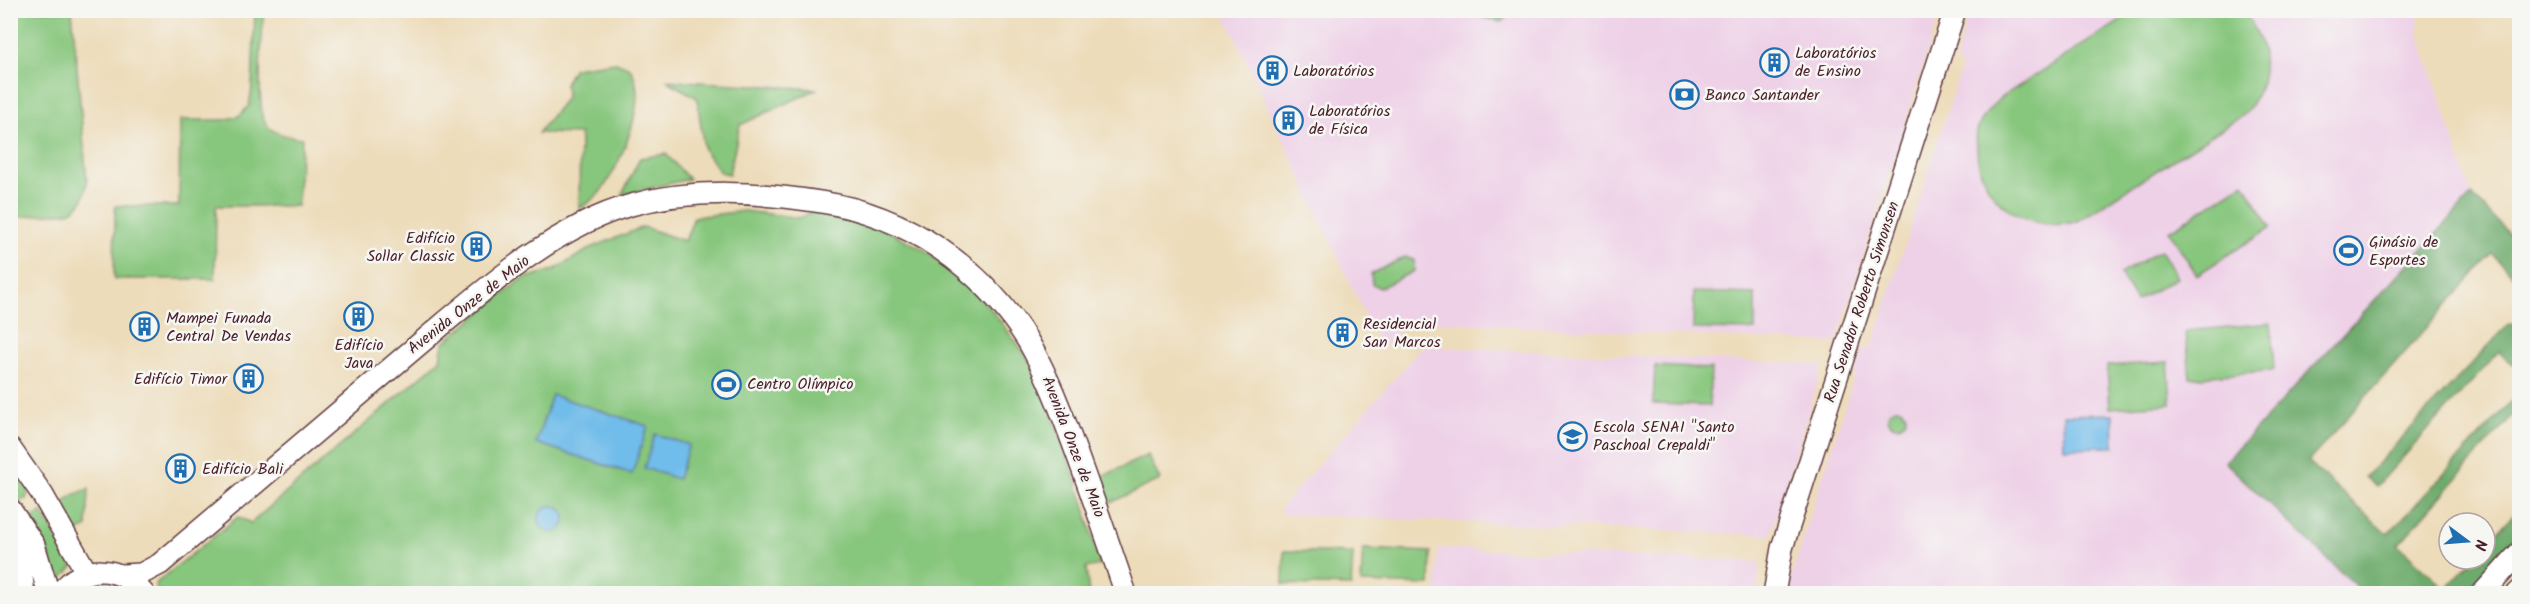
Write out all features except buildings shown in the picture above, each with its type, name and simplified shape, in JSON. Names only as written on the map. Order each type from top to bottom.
[{"type":"street","name":"Rua Senador Roberto Simonsen","points":[[1774,594],[1782,548],[1955,10]]},
{"type":"street","name":"Avenida Onze de Maio","points":[[87,573],[106,571],[122,575],[141,574],[160,564],[392,366],[520,262],[585,224],[632,205],[678,196],[745,192],[841,205],[881,216],[915,232],[955,258],[999,300],[1028,342],[1052,387],[1104,524],[1125,594]]},
{"type":"street","points":[[15,460],[42,494],[87,573],[68,583],[59,594]]},
{"type":"street","points":[[42,494],[29,506],[10,509],[34,545],[44,570],[49,594]]},
{"type":"street","points":[[10,529],[21,568],[24,594]]},
{"type":"street","points":[[2482,594],[2520,552]]},
{"type":"street","points":[[122,575],[135,583],[144,594]]},
{"type":"shaded area","points":[[1223,11],[1940,11],[1836,343],[1409,320],[1381,349]]},
{"type":"shaded area","points":[[1970,11],[2418,11],[2419,36],[2472,195],[2225,462],[2363,593],[1789,594],[1791,578],[1862,352],[1873,345],[1961,68],[1956,58]]},
{"type":"shaded area","name":"Escola SENAI \"Santo Paschoal Crepaldi\"","points":[[1423,346],[1823,365],[1770,535],[1281,514],[1281,507]]},
{"type":"shaded area","points":[[1438,548],[1760,562],[1757,593],[1436,593]]},
{"type":"green space","points":[[11,10],[72,11],[87,182],[80,203],[69,212],[11,218]]},
{"type":"green space","points":[[255,11],[264,11],[260,85],[265,122],[276,132],[302,138],[297,206],[216,206],[215,279],[114,279],[115,206],[179,206],[180,120],[224,120],[239,116],[249,106],[252,88]]},
{"type":"green space","points":[[1455,11],[1512,11],[1502,22]]},
{"type":"green space","points":[[2136,11],[2243,11],[2258,36],[2263,62],[2259,88],[2245,114],[2078,221],[2060,224],[2043,223],[2026,219],[2010,210],[1997,199],[1987,185],[1980,168],[1976,136],[1982,119],[2000,98]]},
{"type":"green space","points":[[616,62],[630,68],[635,81],[637,96],[635,113],[624,149],[609,179],[591,201],[579,209],[580,134],[538,133],[566,98],[565,83],[574,68]]},
{"type":"green space","points":[[666,80],[817,89],[740,125],[729,174],[720,172],[704,150],[697,98]]},
{"type":"green space","points":[[666,154],[689,179],[622,195],[640,158]]},
{"type":"green space","points":[[2244,183],[2271,227],[2197,275],[2169,231]]},
{"type":"green space","points":[[2472,195],[2519,244],[2519,282],[2492,254],[2308,462],[2388,534],[2519,394],[2519,408],[2398,545],[2446,589],[2462,571],[2485,571],[2465,593],[2363,593],[2225,462]]},
{"type":"green space","name":"Centro Olímpico","points":[[744,211],[800,218],[813,211],[872,223],[923,249],[958,276],[990,308],[1026,355],[1050,408],[1084,504],[1100,565],[1086,568],[1089,594],[158,594],[155,584],[238,517],[251,523],[440,360],[443,343],[522,279],[554,270],[593,247],[643,227],[685,241],[694,217]]},
{"type":"green space","points":[[2161,250],[2177,278],[2136,301],[2120,274]]},
{"type":"green space","points":[[1405,257],[1414,260],[1414,271],[1380,288],[1372,284],[1371,274]]},
{"type":"green space","points":[[1694,292],[1755,294],[1755,330],[1693,329]]},
{"type":"green space","points":[[2271,323],[2274,370],[2190,378],[2186,331]]},
{"type":"green space","points":[[2509,324],[2519,325],[2519,371],[2499,352],[2376,487],[2365,477]]},
{"type":"green space","points":[[2168,362],[2171,404],[2110,408],[2107,366]]},
{"type":"green space","points":[[1655,366],[1711,369],[1709,406],[1653,404]]},
{"type":"green space","points":[[1893,408],[1901,408],[1906,413],[1904,424],[1893,426],[1888,421],[1888,413]]},
{"type":"green space","points":[[1148,455],[1160,480],[1110,503],[1099,478]]},
{"type":"green space","points":[[18,479],[29,491],[26,499],[15,502],[11,500],[10,482]]},
{"type":"green space","points":[[89,489],[87,527],[74,534],[61,508],[69,498]]},
{"type":"green space","points":[[2519,508],[2519,535],[2497,559],[2497,533]]},
{"type":"green space","points":[[42,512],[73,567],[56,584],[49,553],[32,518]]},
{"type":"green space","points":[[1363,549],[1431,552],[1430,585],[1361,583]]},
{"type":"green space","points":[[1284,551],[1353,553],[1351,586],[1283,584]]},
{"type":"green space","points":[[97,582],[117,585],[127,593],[75,594],[78,590]]},
{"type":"water","points":[[552,395],[648,426],[632,474],[536,443]]},
{"type":"water","points":[[2113,414],[2114,447],[2064,448],[2063,415]]},
{"type":"water","points":[[655,434],[689,445],[678,479],[644,468]]},
{"type":"water","points":[[552,506],[561,510],[565,519],[561,528],[552,532],[543,528],[539,519],[543,510]]},
{"type":"place","name":"Laboratórios de Ensino","points":[[1774,62]]},
{"type":"place","name":"Laboratórios","points":[[1272,71]]},
{"type":"place","name":"Banco Santander","points":[[1684,95]]},
{"type":"place","name":"Laboratórios de Física","points":[[1288,120]]},
{"type":"place","name":"Edifício Sollar Classic","points":[[476,247]]},
{"type":"place","name":"Ginásio de Esportes","points":[[2348,251]]},
{"type":"place","name":"Edifício Java","points":[[359,317]]},
{"type":"place","name":"Mampei Funada Central De Vendas","points":[[145,327]]},
{"type":"place","name":"Residencial San Marcos","points":[[1342,333]]},
{"type":"place","name":"Edifício Timor","points":[[248,379]]},
{"type":"place","name":"Centro Olímpico","points":[[726,384]]},
{"type":"place","name":"Escola SENAI \"Santo Paschoal Crepaldi\"","points":[[1572,436]]},
{"type":"place","name":"Edifício Bali","points":[[181,469]]}]
